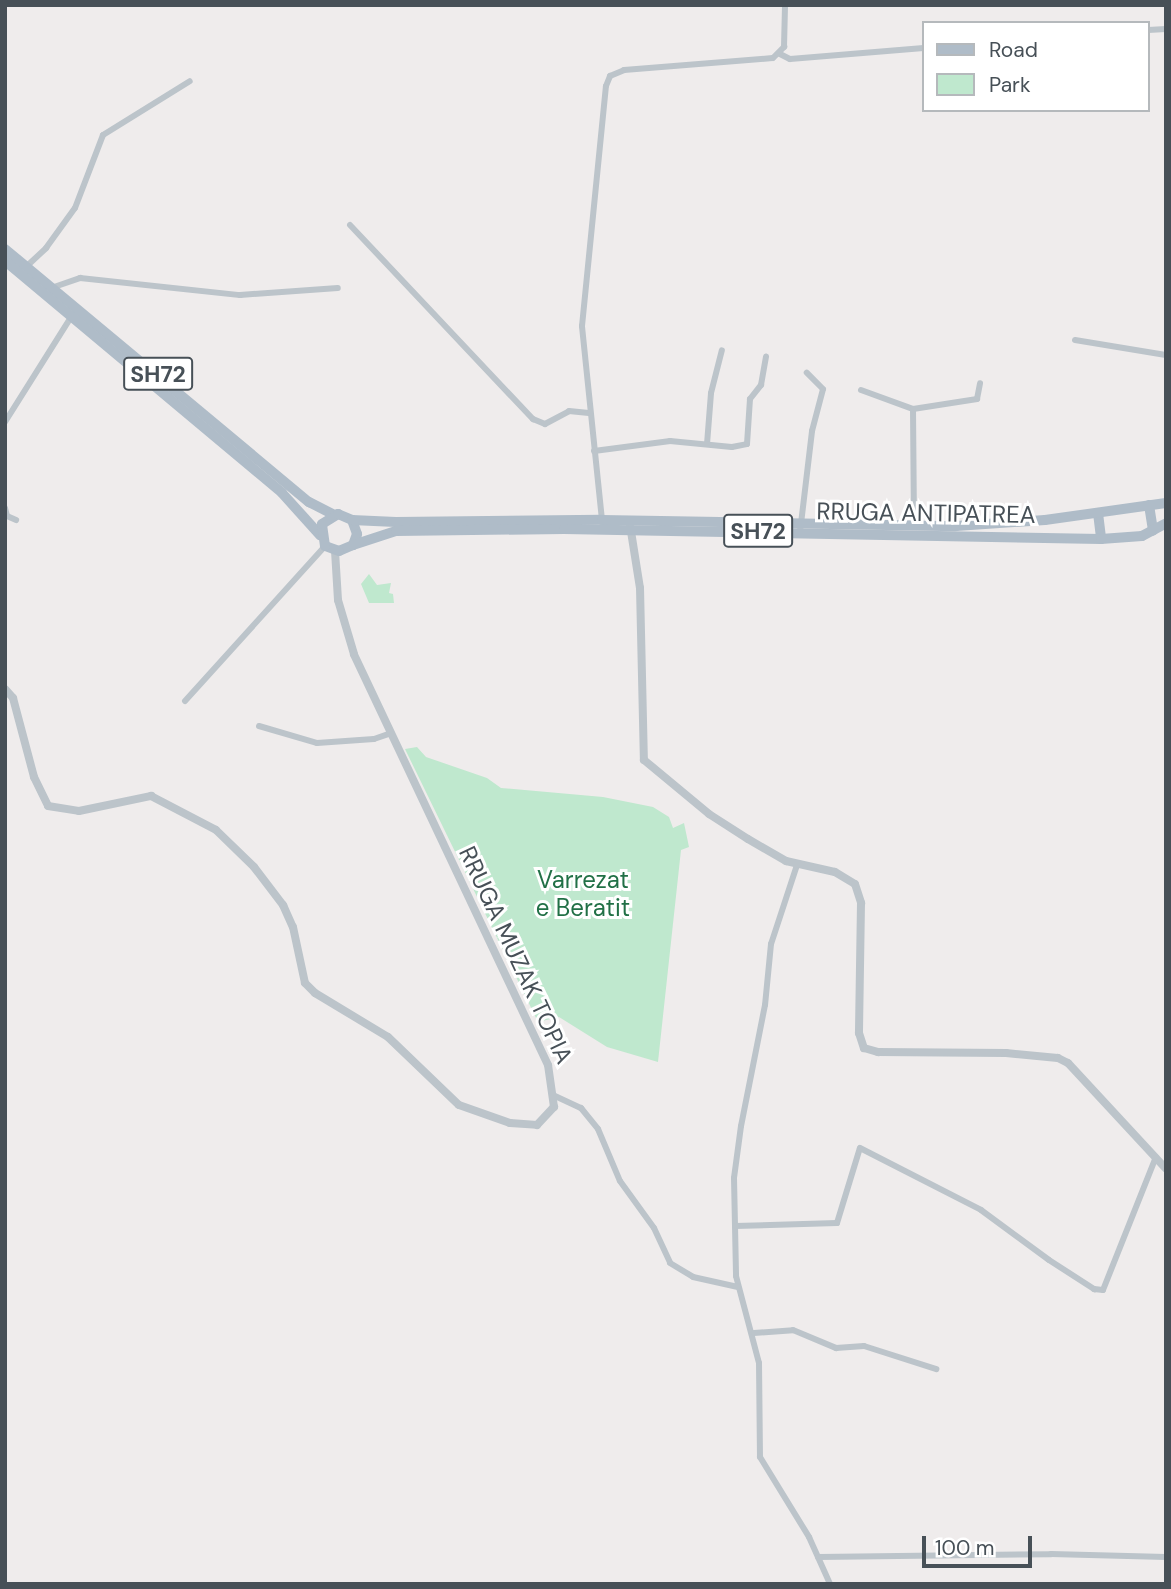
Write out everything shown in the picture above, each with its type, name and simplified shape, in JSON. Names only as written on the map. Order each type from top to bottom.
[{"type":"main road","name":"RRUGA ANTIPATREA","points":[[5,249],[54,286],[75,311],[303,511],[325,546]]},
{"type":"main road","name":"RRUGA ANTIPATREA","points":[[5,261],[75,311],[309,502],[352,520],[490,526],[630,525],[956,530],[1101,539],[1153,531],[1166,523]]},
{"type":"main road","name":"RRUGA ANTIPATREA","points":[[800,527],[914,525],[956,530],[1166,503]]},
{"type":"main road","points":[[1149,505],[1153,531]]},
{"type":"main road","points":[[1098,513],[1101,539]]},
{"type":"main road","points":[[320,535],[324,521],[334,514]]},
{"type":"main road","points":[[350,547],[357,534],[352,520]]},
{"type":"main road","name":"RRUGA ANTIPATREA","points":[[335,551],[380,533],[602,520],[630,525]]},
{"type":"main road","points":[[325,546],[335,551]]},
{"type":"street","points":[[780,54],[785,5]]},
{"type":"street","points":[[602,520],[582,326],[610,76],[624,70],[763,61],[780,54],[790,59],[922,48]]},
{"type":"street","points":[[28,265],[46,248],[75,208],[103,135],[190,81]]},
{"type":"street","points":[[350,225],[533,419],[545,424],[569,411],[589,413]]},
{"type":"street","points":[[54,286],[80,278],[240,295],[338,288]]},
{"type":"street","points":[[5,422],[75,311]]},
{"type":"street","points":[[1075,340],[1166,355]]},
{"type":"street","points":[[707,444],[711,393],[722,351]]},
{"type":"street","points":[[594,451],[660,442],[747,444],[750,398],[761,385],[766,356]]},
{"type":"street","points":[[800,527],[812,430],[824,389],[807,373]]},
{"type":"street","points":[[860,390],[913,410],[976,399],[980,383]]},
{"type":"street","points":[[913,410],[914,525]]},
{"type":"street","points":[[5,508],[7,516],[16,520]]},
{"type":"street","points":[[630,525],[640,588],[643,760],[709,814],[797,865],[835,872],[855,884],[859,892],[859,1034],[864,1048],[878,1052],[1006,1053],[1058,1058],[1068,1063],[1166,1169]]},
{"type":"street","points":[[185,701],[325,546]]},
{"type":"street","name":"RRUGA MUZAK TOPIA","points":[[5,689],[19,716],[34,777],[53,810],[79,811],[141,795],[197,818],[237,849],[283,905],[293,927],[305,983],[315,993],[388,1037],[466,1108],[510,1124],[537,1125],[551,1115],[555,1096],[533,1030],[354,654],[335,583],[335,551]]},
{"type":"street","points":[[259,726],[317,743],[374,739],[391,733]]},
{"type":"street","points":[[797,865],[770,948],[765,1005],[735,1167],[735,1226],[738,1287],[754,1333],[760,1379],[758,1452],[818,1557],[830,1584]]},
{"type":"street","points":[[555,1096],[581,1108],[598,1129],[620,1181],[654,1228],[673,1266],[693,1277],[738,1287]]},
{"type":"street","points":[[735,1226],[836,1223],[860,1149],[981,1210],[1049,1260],[1094,1289],[1103,1290],[1156,1157]]},
{"type":"street","points":[[754,1333],[793,1330],[836,1348],[864,1346],[936,1369]]},
{"type":"street","points":[[818,1557],[1051,1553],[1166,1557]]},
{"type":"green space","points":[[369,574],[377,585],[391,583],[389,593],[393,594],[394,603],[369,603],[361,584]]},
{"type":"green space","name":"Varrezat e Beratit","points":[[417,747],[426,757],[487,778],[501,788],[603,797],[653,807],[669,817],[673,828],[684,823],[689,847],[681,850],[658,1062],[607,1047],[559,1017],[538,1022],[405,749]]}]
